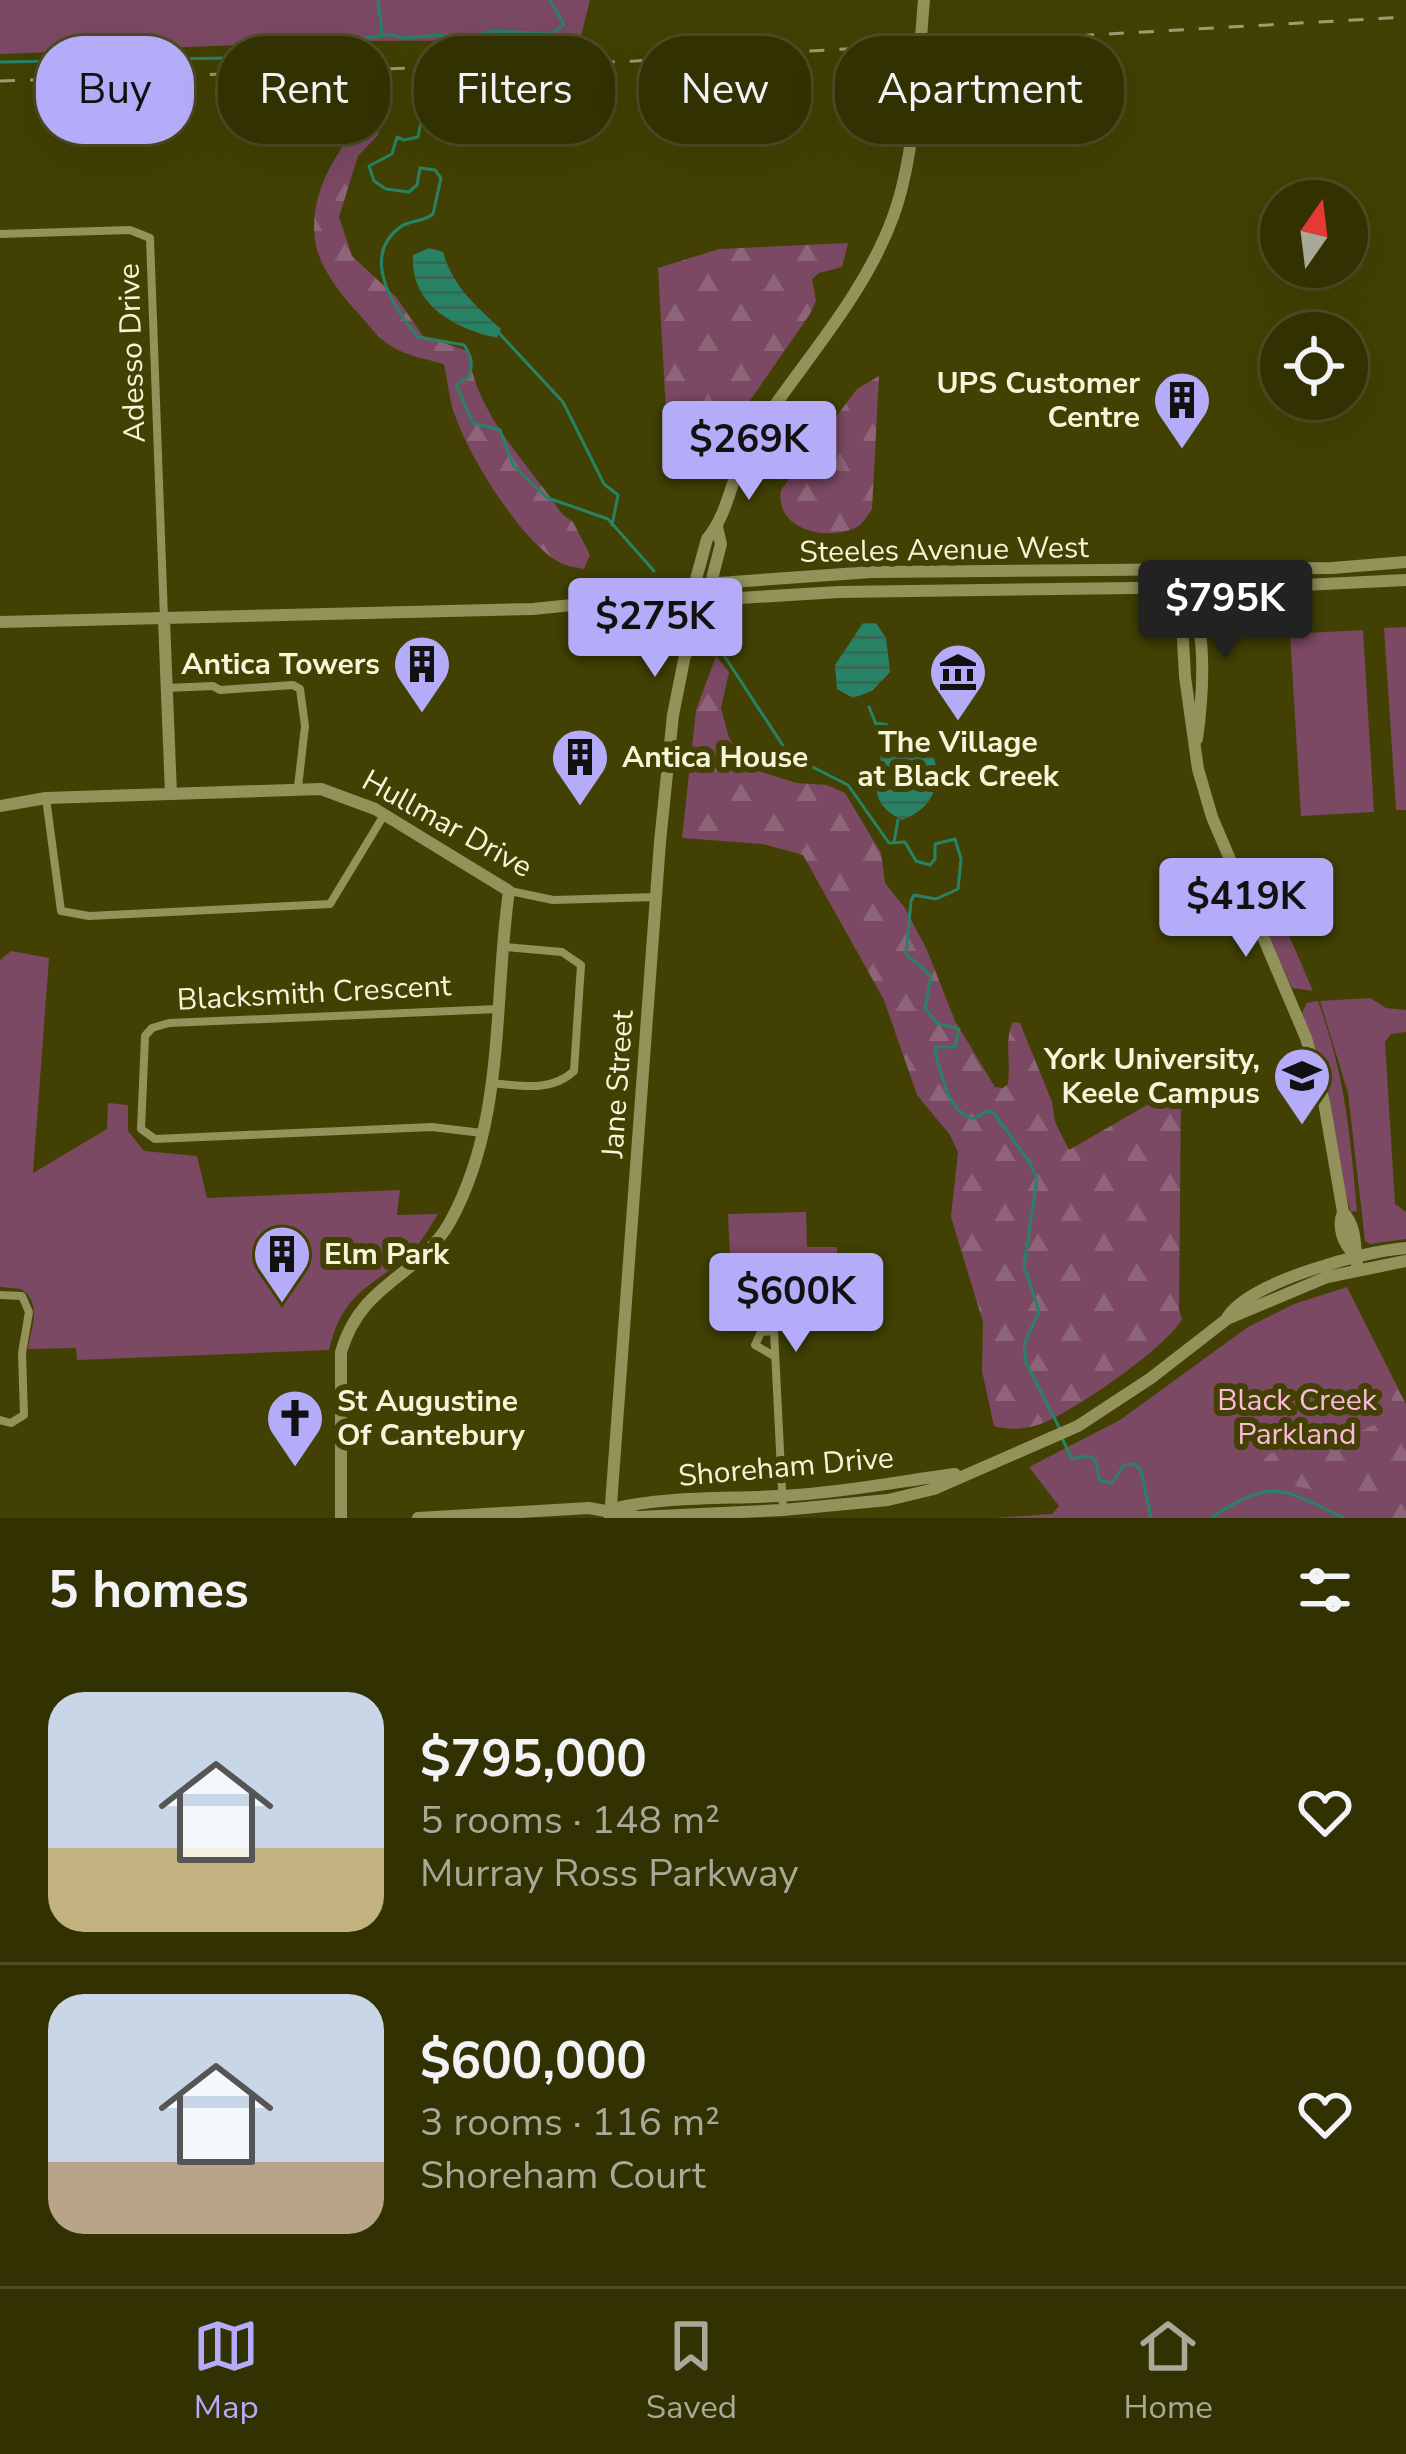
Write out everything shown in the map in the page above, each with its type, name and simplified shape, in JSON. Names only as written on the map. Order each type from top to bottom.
[{"type":"main road","name":"Jane Street","points":[[610,1514],[668,748],[685,655],[679,641],[707,539],[717,527],[743,453],[847,305],[894,214],[915,102],[924,0]]},
{"type":"main road","name":"Jane Street","points":[[685,655],[695,645],[721,544],[717,527]]},
{"type":"main road","name":"Steeles Avenue West","points":[[0,622],[533,609],[630,599],[648,588],[872,572],[1185,570],[1406,562]]},
{"type":"main road","points":[[1185,570],[1197,602],[1202,678],[1196,749],[1212,818],[1306,1038],[1324,1102],[1343,1212],[1357,1244],[1356,1262]]},
{"type":"main road","points":[[1017,572],[1017,590]]},
{"type":"main road","name":"Steeles Avenue West","points":[[630,599],[639,604],[839,592],[1406,580]]},
{"type":"main road","points":[[164,620],[171,793]]},
{"type":"main road","name":"Hullmar Drive","points":[[0,806],[46,798],[298,787],[338,792],[509,891]]},
{"type":"main road","points":[[341,1518],[338,1366],[348,1331],[376,1292],[437,1242],[460,1201],[484,1133],[492,1083],[509,891]]},
{"type":"main road","name":"Shoreham Drive","points":[[418,1518],[638,1517],[782,1503],[967,1472],[1078,1426],[1227,1319],[1356,1262],[1406,1248]]},
{"type":"main road","name":"Shoreham Drive","points":[[1356,1262],[1406,1261]]},
{"type":"street","name":"Adesso Drive","points":[[0,234],[120,230],[150,238],[164,620]]},
{"type":"street","points":[[166,688],[293,685],[301,689],[304,726],[298,787]]},
{"type":"street","points":[[46,798],[61,911],[89,916],[330,904],[383,815]]},
{"type":"street","name":"Hullmar Drive","points":[[509,891],[553,900],[656,897]]},
{"type":"street","points":[[492,1083],[540,1088],[567,1078],[574,1071],[577,1041],[580,965],[562,952],[503,947]]},
{"type":"street","name":"Blacksmith Crescent","points":[[484,1133],[447,1127],[155,1139],[141,1129],[146,1036],[152,1028],[170,1023],[498,1009]]},
{"type":"street","points":[[0,1294],[22,1296],[29,1312],[22,1353],[24,1415],[11,1424],[0,1420]]},
{"type":"street","points":[[774,1356],[782,1503]]},
{"type":"green space","points":[[0,0],[590,0],[581,36],[414,36],[414,41],[390,41],[390,36],[218,36],[218,46],[194,47],[194,36],[36,36],[36,53],[0,54]]},
{"type":"green space","points":[[345,144],[369,144],[358,156],[339,217],[352,256],[396,297],[423,336],[468,351],[492,417],[562,514],[573,522],[590,555],[584,569],[560,563],[543,550],[498,497],[456,418],[444,364],[391,346],[329,276],[317,250],[314,228],[322,184]]},
{"type":"green space","points":[[848,243],[842,267],[812,279],[816,301],[810,314],[721,442],[669,465],[658,268],[719,249]]},
{"type":"green space","points":[[879,376],[872,509],[861,524],[835,533],[796,524],[781,504],[781,490],[857,389]]},
{"type":"green space","points":[[1406,627],[1406,810],[1396,810],[1384,628]]},
{"type":"green space","points":[[1363,630],[1374,812],[1301,816],[1290,634]]},
{"type":"green space","points":[[716,656],[729,672],[721,708],[729,738],[745,762],[758,771],[845,793],[881,853],[885,883],[905,908],[927,950],[955,1021],[995,1087],[1008,1084],[1013,1022],[1020,1023],[1069,1150],[1166,1094],[1181,1093],[1182,1319],[1141,1360],[1048,1421],[1021,1428],[994,1426],[982,1371],[983,1322],[951,1217],[958,1152],[917,1095],[884,1000],[803,855],[763,844],[682,838],[696,710]]},
{"type":"green space","points":[[1277,908],[1313,991],[1292,988],[1262,922],[1267,920],[1264,914]]},
{"type":"green space","points":[[11,951],[49,958],[33,1173],[107,1129],[108,1103],[128,1105],[128,1131],[144,1151],[197,1156],[207,1198],[400,1190],[397,1215],[438,1214],[416,1247],[353,1300],[335,1329],[329,1350],[77,1360],[76,1348],[28,1349],[32,1301],[21,1289],[0,1287],[0,960]]},
{"type":"green space","points":[[1370,998],[1386,1008],[1406,1010],[1406,1032],[1391,1034],[1385,1042],[1395,1204],[1406,1212],[1406,1239],[1370,1244],[1365,1241],[1348,1093],[1320,1001]]},
{"type":"green space","points":[[1318,1001],[1345,1104],[1357,1211],[1351,1212],[1344,1187],[1302,1013],[1307,1003]]},
{"type":"green space","points":[[806,1212],[807,1247],[837,1247],[840,1288],[833,1315],[826,1322],[733,1325],[728,1214]]},
{"type":"green space","name":"Black Creek Parkland","points":[[1347,1287],[1406,1404],[1406,1518],[993,1518],[1052,1514],[1059,1506],[1029,1467],[1120,1420],[1248,1327],[1294,1304]]},
{"type":"green space","points":[[1394,1383],[1406,1404],[1406,1518],[1365,1518],[1328,1494],[1252,1474],[1270,1453],[1348,1438],[1383,1420]]},
{"type":"shaded area","points":[[429,248],[443,252],[459,285],[501,329],[497,338],[450,320],[427,300],[414,272],[413,255]]},
{"type":"shaded area","points":[[863,623],[876,623],[886,638],[890,672],[872,691],[853,698],[837,689],[835,665]]},
{"type":"shaded area","points":[[877,722],[887,723],[898,742],[934,758],[932,796],[902,820],[879,798]]},
{"type":"waterway","points":[[378,0],[382,33]]},
{"type":"waterway","points":[[475,36],[492,31],[551,34],[564,25],[550,0]]},
{"type":"waterway","points":[[0,62],[292,57],[390,34]]},
{"type":"waterway","points":[[392,35],[414,37]]},
{"type":"waterway","points":[[428,36],[444,36]]},
{"type":"waterway","points":[[414,138],[397,137],[392,154],[369,166],[374,181],[386,189],[409,192],[417,185],[420,168],[435,170],[441,178],[433,214],[403,225],[382,254],[392,299],[418,337],[467,349],[469,377],[456,385],[473,423],[500,430],[513,465],[548,498],[608,519],[654,571]]},
{"type":"waterway","points":[[499,333],[563,402],[604,484],[618,495],[612,525]]},
{"type":"waterway","points":[[714,640],[789,755],[848,785],[889,843],[905,842],[916,861],[930,865],[935,844],[955,839],[961,859],[958,889],[936,899],[914,895],[906,954],[931,976],[925,1008],[937,1023],[959,1029],[955,1047],[936,1047],[935,1052],[951,1101],[974,1119],[993,1112],[1037,1179],[1024,1266],[1039,1311],[1024,1345],[1026,1363],[1060,1429]]},
{"type":"waterway","points":[[869,707],[876,724]]},
{"type":"waterway","points":[[894,842],[898,820]]},
{"type":"waterway","points":[[1062,1438],[1072,1459],[1095,1459],[1100,1481],[1112,1483],[1124,1465],[1134,1464],[1141,1470],[1151,1518]]},
{"type":"waterway","points":[[1211,1518],[1248,1497],[1277,1491],[1343,1518]]},
{"type":"railway","points":[[0,81],[635,61],[1406,17]]},
{"type":"place","name":"UPS Customer Centre","points":[[1182,451]]},
{"type":"place","name":"Antica Towers","points":[[422,715]]},
{"type":"place","name":"The Village at Black Creek","points":[[958,723]]},
{"type":"place","name":"Antica House","points":[[580,808]]},
{"type":"place","name":"York University, Keele Campus","points":[[1302,1127]]},
{"type":"place","name":"Elm Park","points":[[282,1305]]},
{"type":"place","name":"St Augustine Of Cantebury","points":[[295,1469]]}]
